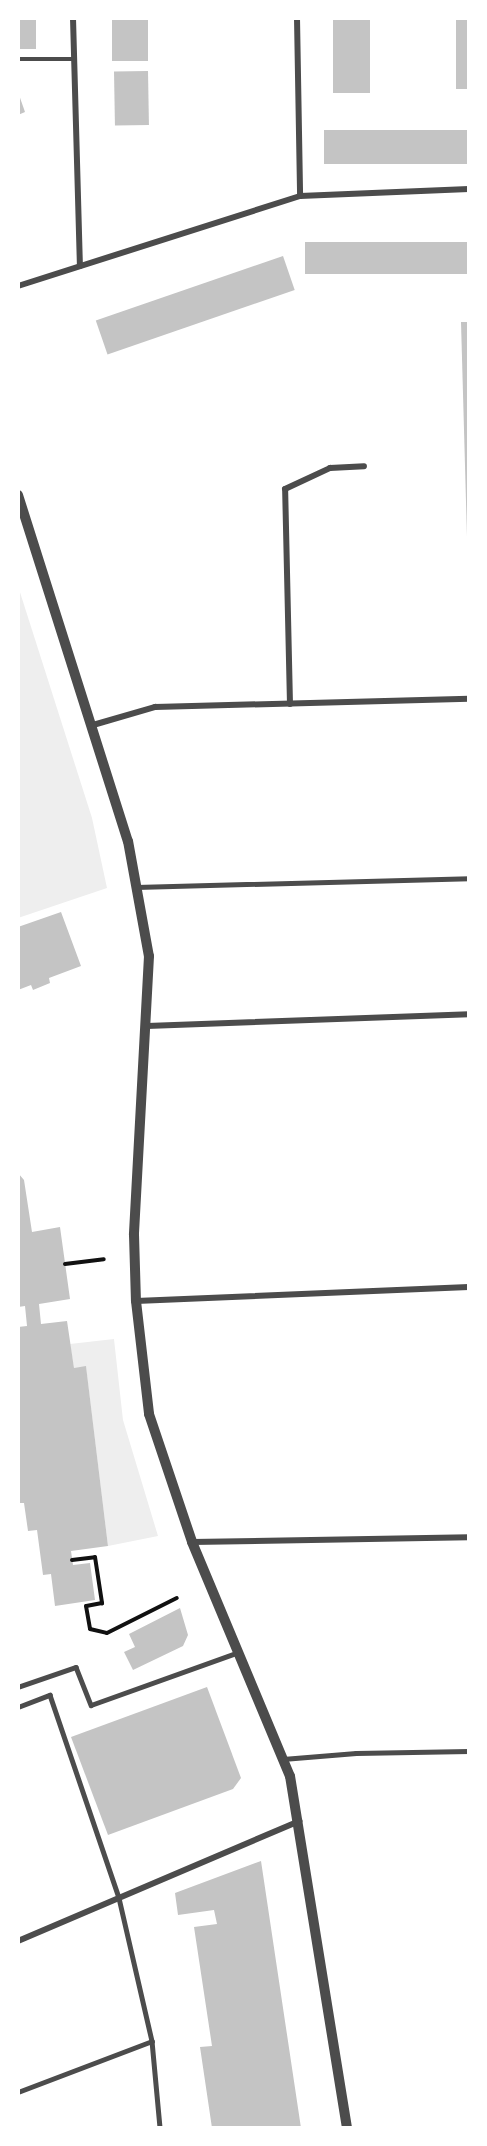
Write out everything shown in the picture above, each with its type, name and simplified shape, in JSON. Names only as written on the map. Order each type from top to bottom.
[{"type":"street","points":[[73,18],[80,266]]},
{"type":"street","points":[[297,18],[300,196]]},
{"type":"street","points":[[18,286],[300,196],[469,189]]},
{"type":"street","points":[[290,704],[285,489],[330,468],[364,466]]},
{"type":"street","points":[[18,495],[128,841],[149,956],[134,1235],[136,1301],[149,1414],[192,1542],[236,1653],[283,1759],[299,1820],[347,2128]]},
{"type":"street","points":[[93,725],[155,707],[469,699]]},
{"type":"street","points":[[147,1026],[469,1014]]},
{"type":"street","points":[[136,1301],[469,1287]]},
{"type":"street","points":[[192,1542],[469,1537]]},
{"type":"street","points":[[18,1941],[299,1820]]},
{"type":"lane","points":[[18,59],[74,58]]},
{"type":"lane","points":[[136,886],[469,878]]},
{"type":"lane","points":[[18,1688],[76,1667],[91,1705],[236,1653]]},
{"type":"lane","points":[[18,1707],[50,1695],[119,1898],[152,2041],[160,2128]]},
{"type":"lane","points":[[283,1759],[356,1753],[469,1751]]},
{"type":"lane","points":[[18,2092],[152,2041]]},
{"type":"path","points":[[65,1264],[104,1258]]},
{"type":"path","points":[[72,1560],[95,1557],[102,1603],[86,1606],[90,1629],[107,1633],[177,1598]]},
{"type":"shaded area","points":[[18,586],[92,818],[107,888],[18,918]]},
{"type":"shaded area","points":[[114,1339],[123,1420],[158,1536],[108,1546],[86,1367],[74,1368],[70,1344]]},
{"type":"building","points":[[18,18],[36,18],[36,49],[18,49]]},
{"type":"building","points":[[112,18],[148,18],[148,61],[112,61]]},
{"type":"building","points":[[333,18],[370,18],[370,93],[333,93]]},
{"type":"building","points":[[456,18],[469,18],[469,89],[456,89]]},
{"type":"building","points":[[148,71],[149,125],[115,126],[114,72]]},
{"type":"building","points":[[18,92],[25,112],[18,115]]},
{"type":"building","points":[[324,130],[469,130],[469,164],[324,164]]},
{"type":"building","points":[[305,242],[469,242],[469,274],[305,274]]},
{"type":"building","points":[[283,256],[295,290],[108,355],[96,320]]},
{"type":"building","points":[[461,322],[469,322],[469,537],[467,537]]},
{"type":"building","points":[[61,912],[81,966],[49,978],[50,983],[33,990],[31,985],[18,990],[18,927]]},
{"type":"building","points":[[18,1173],[24,1180],[32,1232],[60,1227],[70,1299],[39,1304],[41,1324],[67,1321],[74,1368],[86,1366],[108,1546],[71,1551],[73,1565],[90,1563],[95,1600],[55,1606],[51,1574],[43,1575],[37,1530],[28,1531],[24,1503],[18,1503],[18,1327],[27,1326],[25,1306],[18,1307]]},
{"type":"building","points":[[180,1608],[188,1635],[183,1646],[133,1670],[124,1652],[135,1647],[129,1634]]},
{"type":"building","points":[[207,1687],[241,1778],[233,1789],[108,1835],[71,1737]]},
{"type":"building","points":[[261,1861],[301,2128],[212,2128],[200,2047],[212,2046],[194,1927],[217,1924],[214,1910],[178,1915],[175,1893]]}]
